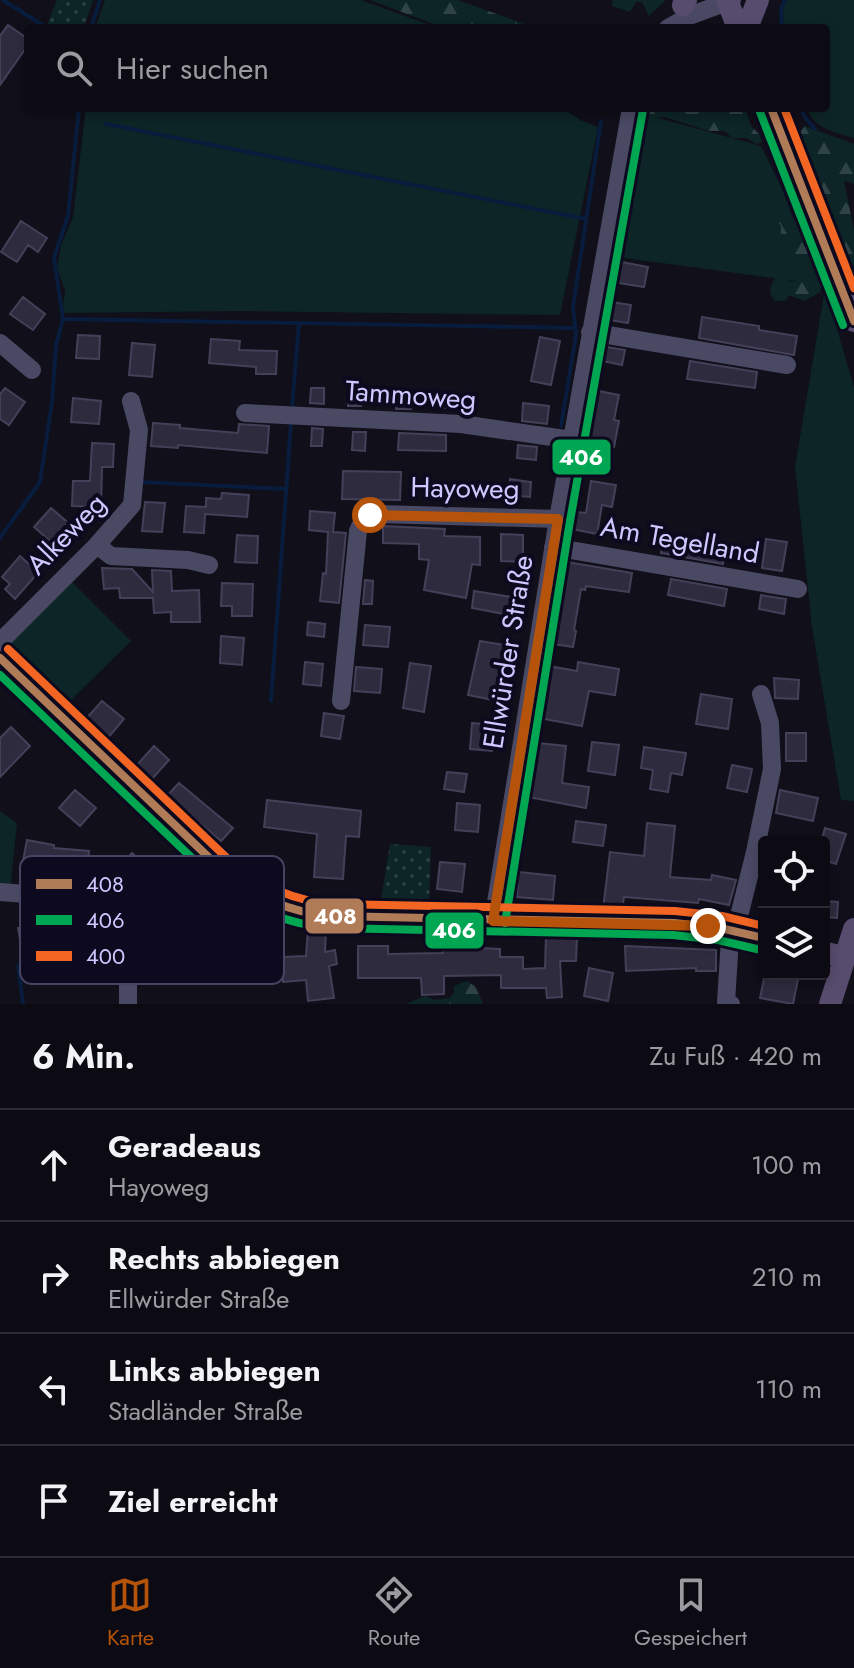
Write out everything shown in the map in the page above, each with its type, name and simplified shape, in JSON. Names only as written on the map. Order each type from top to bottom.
[{"type":"main road","points":[[749,24],[758,0]]},
{"type":"main road","points":[[729,1],[737,24]]},
{"type":"main road","points":[[773,112],[854,321]]},
{"type":"main road","points":[[0,658],[207,856]]},
{"type":"main road","points":[[284,909],[335,918],[659,923],[734,930],[758,936]]},
{"type":"main road","points":[[830,1004],[837,967],[854,929]]},
{"type":"street","points":[[674,24],[729,1]]},
{"type":"street","points":[[670,24],[688,2]]},
{"type":"street","name":"Ellwürder Straße","points":[[493,921],[553,547],[630,112]]},
{"type":"street","points":[[590,332],[787,365]]},
{"type":"street","points":[[0,343],[32,370]]},
{"type":"street","name":"Alkeweg","points":[[0,642],[97,545],[132,505],[139,430],[131,401]]},
{"type":"street","name":"Tammoweg","points":[[245,413],[461,424],[572,440]]},
{"type":"street","name":"Hayoweg","points":[[341,701],[358,531],[364,518],[379,514],[558,519]]},
{"type":"street","points":[[97,545],[111,556],[188,560],[209,565]]},
{"type":"street","name":"Am Tegelland","points":[[553,547],[798,589]]},
{"type":"street","points":[[731,1004],[726,1002],[730,939],[755,852],[772,769],[770,723],[761,694]]},
{"type":"street","points":[[0,892],[20,894]]},
{"type":"green space","points":[[57,0],[93,0],[85,24],[47,24]]},
{"type":"green space","points":[[105,0],[361,0],[427,24],[96,24]]},
{"type":"green space","points":[[370,0],[458,0],[525,24],[433,24]]},
{"type":"green space","points":[[613,0],[666,0],[649,16],[642,2],[636,2],[630,12],[612,6]]},
{"type":"green space","points":[[787,0],[854,0],[854,138],[820,125],[808,112],[830,112],[830,24],[784,24],[783,9]]},
{"type":"green space","points":[[86,112],[568,112],[598,127],[560,315],[240,311],[62,313],[65,291],[57,267],[61,246],[73,217]]},
{"type":"green space","points":[[643,112],[746,112],[762,142],[757,144],[746,138],[732,138],[725,131],[709,131],[665,117],[646,118]]},
{"type":"green space","points":[[640,113],[761,146],[783,191],[817,284],[624,258],[632,167],[645,143],[640,128]]},
{"type":"green space","points":[[805,126],[854,144],[854,184],[844,181],[854,230],[854,297],[792,142]]},
{"type":"green space","points":[[789,215],[796,220],[822,283],[820,292],[804,301],[789,295],[786,300],[775,301],[770,292],[776,277],[794,282],[808,272],[807,268],[792,263],[784,254],[781,225],[776,222],[779,216]]},
{"type":"green space","points":[[825,288],[854,387],[854,801],[841,800],[812,627],[795,467]]},
{"type":"green space","points":[[70,580],[131,641],[66,705],[6,645]]},
{"type":"green space","points":[[0,811],[17,823],[10,891],[0,891]]},
{"type":"green space","points":[[390,844],[431,847],[429,905],[381,900]]},
{"type":"green space","points":[[467,981],[476,987],[483,1004],[406,1004],[425,996],[435,1000],[450,998],[454,986]]},
{"type":"building","points":[[8,25],[24,36],[24,51],[0,85],[0,36]]},
{"type":"building","points":[[21,221],[47,238],[38,252],[28,245],[17,262],[1,252]]},
{"type":"building","points":[[622,262],[648,267],[644,287],[618,283]]},
{"type":"building","points":[[23,297],[45,314],[33,330],[10,314]]},
{"type":"building","points":[[612,302],[631,305],[628,323],[609,320]]},
{"type":"building","points":[[702,317],[797,336],[794,355],[699,338]]},
{"type":"building","points":[[78,335],[100,336],[99,359],[76,358]]},
{"type":"building","points":[[540,337],[560,341],[551,385],[531,381]]},
{"type":"building","points":[[211,339],[240,341],[239,350],[277,351],[276,374],[256,374],[256,367],[209,363]]},
{"type":"building","points":[[132,343],[155,345],[152,377],[129,375]]},
{"type":"building","points":[[601,346],[625,350],[622,365],[598,360]]},
{"type":"building","points":[[690,361],[757,372],[755,388],[687,379]]},
{"type":"building","points":[[5,388],[25,402],[9,425],[0,419],[0,394]]},
{"type":"building","points":[[311,388],[324,388],[324,404],[310,403]]},
{"type":"building","points":[[348,390],[362,391],[361,406],[348,406]]},
{"type":"building","points":[[594,390],[619,395],[614,420],[619,421],[614,447],[586,442]]},
{"type":"building","points":[[396,391],[412,392],[411,409],[396,409]]},
{"type":"building","points":[[438,392],[452,392],[452,408],[438,408]]},
{"type":"building","points":[[73,398],[101,401],[99,424],[71,422]]},
{"type":"building","points":[[523,403],[549,406],[547,424],[522,421]]},
{"type":"building","points":[[153,423],[238,433],[239,424],[269,426],[267,453],[178,445],[178,448],[151,446]]},
{"type":"building","points":[[312,428],[323,429],[322,446],[311,446]]},
{"type":"building","points":[[353,432],[366,432],[365,451],[352,450]]},
{"type":"building","points":[[399,433],[446,435],[446,451],[398,450]]},
{"type":"building","points":[[92,443],[114,444],[113,467],[102,467],[101,507],[72,506],[73,481],[90,481]]},
{"type":"building","points":[[518,445],[537,447],[536,460],[517,458]]},
{"type":"building","points":[[343,471],[401,472],[400,500],[342,499]]},
{"type":"building","points":[[510,479],[531,482],[530,497],[509,495]]},
{"type":"building","points":[[591,481],[616,485],[612,507],[602,505],[597,534],[572,529],[576,512],[586,513]]},
{"type":"building","points":[[222,493],[249,495],[247,517],[205,514],[204,533],[184,532],[186,506],[206,507],[206,498],[221,499]]},
{"type":"building","points":[[145,502],[165,503],[162,532],[142,531]]},
{"type":"building","points":[[51,508],[78,531],[60,550],[34,527]]},
{"type":"building","points":[[310,511],[335,513],[333,532],[346,533],[339,603],[320,601],[323,573],[326,574],[328,532],[309,530]]},
{"type":"building","points":[[383,526],[445,529],[444,536],[480,537],[480,565],[472,564],[466,598],[424,590],[429,560],[419,559],[419,544],[383,543]]},
{"type":"building","points":[[501,534],[523,535],[523,562],[501,561]]},
{"type":"building","points":[[237,535],[258,536],[257,563],[235,562]]},
{"type":"building","points":[[664,539],[725,550],[723,564],[661,553]]},
{"type":"building","points":[[766,539],[787,542],[782,571],[762,568]]},
{"type":"building","points":[[20,556],[30,565],[34,559],[43,567],[15,599],[5,589],[10,584],[2,577]]},
{"type":"building","points":[[567,562],[632,573],[629,592],[586,586],[585,590],[581,589],[573,647],[553,644]]},
{"type":"building","points":[[102,568],[132,569],[153,592],[152,570],[171,571],[172,591],[199,590],[200,622],[171,622],[171,612],[154,613],[153,598],[120,598],[119,588],[104,589]]},
{"type":"building","points":[[671,579],[727,589],[724,606],[668,595]]},
{"type":"building","points":[[365,580],[373,581],[372,604],[363,604]]},
{"type":"building","points":[[222,583],[253,584],[252,616],[232,616],[232,606],[221,606]]},
{"type":"building","points":[[474,591],[517,598],[514,616],[472,608]]},
{"type":"building","points":[[761,595],[786,599],[784,614],[759,609]]},
{"type":"building","points":[[308,622],[325,624],[324,637],[307,635]]},
{"type":"building","points":[[365,625],[390,627],[388,647],[363,645]]},
{"type":"building","points":[[221,636],[244,638],[242,665],[220,663]]},
{"type":"building","points":[[480,641],[510,646],[498,701],[468,695]]},
{"type":"building","points":[[305,662],[323,664],[321,686],[303,684]]},
{"type":"building","points":[[578,662],[619,669],[615,695],[589,691],[582,726],[539,718],[549,666],[577,671]]},
{"type":"building","points":[[410,663],[431,666],[424,712],[403,708]]},
{"type":"building","points":[[356,667],[382,669],[380,693],[354,691]]},
{"type":"building","points":[[774,678],[799,680],[798,699],[775,698]]},
{"type":"building","points":[[701,694],[732,699],[728,729],[696,724]]},
{"type":"building","points":[[102,701],[124,719],[107,739],[85,720]]},
{"type":"building","points":[[324,713],[344,716],[340,739],[321,736]]},
{"type":"building","points":[[472,723],[494,725],[492,751],[470,749]]},
{"type":"building","points":[[11,727],[30,746],[0,777],[0,738]]},
{"type":"building","points":[[786,733],[806,733],[806,761],[786,761]]},
{"type":"building","points":[[592,742],[619,745],[615,775],[588,771]]},
{"type":"building","points":[[538,743],[566,746],[562,783],[589,787],[586,808],[528,797]]},
{"type":"building","points":[[154,746],[169,760],[151,780],[136,766]]},
{"type":"building","points":[[644,747],[686,753],[682,775],[671,773],[668,792],[650,789],[653,770],[641,768]]},
{"type":"building","points":[[732,765],[752,769],[747,792],[727,788]]},
{"type":"building","points":[[447,772],[467,774],[464,792],[444,789]]},
{"type":"building","points":[[179,783],[233,828],[221,841],[167,796]]},
{"type":"building","points":[[75,790],[96,808],[80,826],[59,808]]},
{"type":"building","points":[[780,790],[818,798],[813,821],[776,813]]},
{"type":"building","points":[[267,800],[361,811],[359,837],[346,836],[343,879],[314,877],[317,834],[264,827]]},
{"type":"building","points":[[457,803],[480,805],[478,832],[455,830]]},
{"type":"building","points":[[576,821],[606,825],[603,846],[573,842]]},
{"type":"building","points":[[647,823],[675,826],[670,877],[711,880],[712,875],[736,880],[729,905],[699,899],[698,903],[624,897],[622,909],[603,909],[610,852],[644,856]]},
{"type":"building","points":[[825,828],[846,834],[836,864],[830,862],[830,836],[823,836]]},
{"type":"building","points":[[27,840],[54,845],[54,848],[89,851],[88,856],[24,856]]},
{"type":"building","points":[[440,862],[465,864],[462,892],[437,889]]},
{"type":"building","points":[[519,872],[555,876],[553,900],[517,897]]},
{"type":"building","points":[[830,901],[838,902],[837,918],[830,917]]},
{"type":"building","points":[[308,928],[326,930],[325,952],[335,950],[337,964],[329,966],[334,998],[308,1001],[306,980],[284,982],[284,957],[306,956]]},
{"type":"building","points":[[546,936],[577,937],[576,961],[560,961],[562,997],[547,998],[546,988],[501,988],[501,975],[444,976],[444,994],[422,995],[421,978],[358,978],[358,946],[388,946],[388,954],[443,953],[443,946],[500,949],[500,957],[523,957],[523,969],[545,968]]},
{"type":"building","points":[[625,946],[716,950],[716,971],[696,971],[696,968],[626,971]]},
{"type":"building","points":[[589,968],[613,973],[608,1001],[584,996]]},
{"type":"building","points":[[764,980],[798,980],[793,1004],[760,998]]},
{"type":"waterway","points":[[3,0],[41,24]]},
{"type":"waterway","points":[[92,24],[100,0]]},
{"type":"waterway","points":[[782,24],[781,9],[785,0]]},
{"type":"waterway","points":[[0,538],[40,482],[52,402],[56,345],[63,319],[54,258],[68,216],[79,112]]},
{"type":"waterway","points":[[802,112],[815,129]]},
{"type":"waterway","points":[[561,426],[576,335],[573,307],[601,121]]},
{"type":"waterway","points":[[106,124],[586,219]]},
{"type":"waterway","points":[[63,319],[575,328]]},
{"type":"waterway","points":[[292,408],[299,323]]},
{"type":"waterway","points":[[271,701],[291,423]]},
{"type":"waterway","points":[[141,482],[286,489]]},
{"type":"waterway","points":[[18,966],[20,981]]},
{"type":"waterway","points":[[20,984],[23,1004]]},
{"type":"transit line","name":"406","points":[[505,923],[570,521],[643,112]]},
{"type":"transit line","name":"406","points":[[760,112],[843,325]]},
{"type":"transit line","name":"408","points":[[773,112],[854,321]]},
{"type":"transit line","name":"400","points":[[786,112],[854,288]]},
{"type":"transit line","name":"400","points":[[8,649],[225,856]]},
{"type":"transit line","name":"408","points":[[0,658],[207,856]]},
{"type":"transit line","name":"406","points":[[0,675],[190,856]]},
{"type":"transit line","name":"400","points":[[284,893],[334,904],[675,911],[722,916],[758,925]]},
{"type":"transit line","name":"408","points":[[284,906],[333,916],[674,923],[720,928],[758,937]]},
{"type":"transit line","name":"406","points":[[284,919],[333,928],[673,935],[718,940],[758,949]]},
{"type":"route","points":[[370,515],[558,519],[493,921],[708,926]]}]
